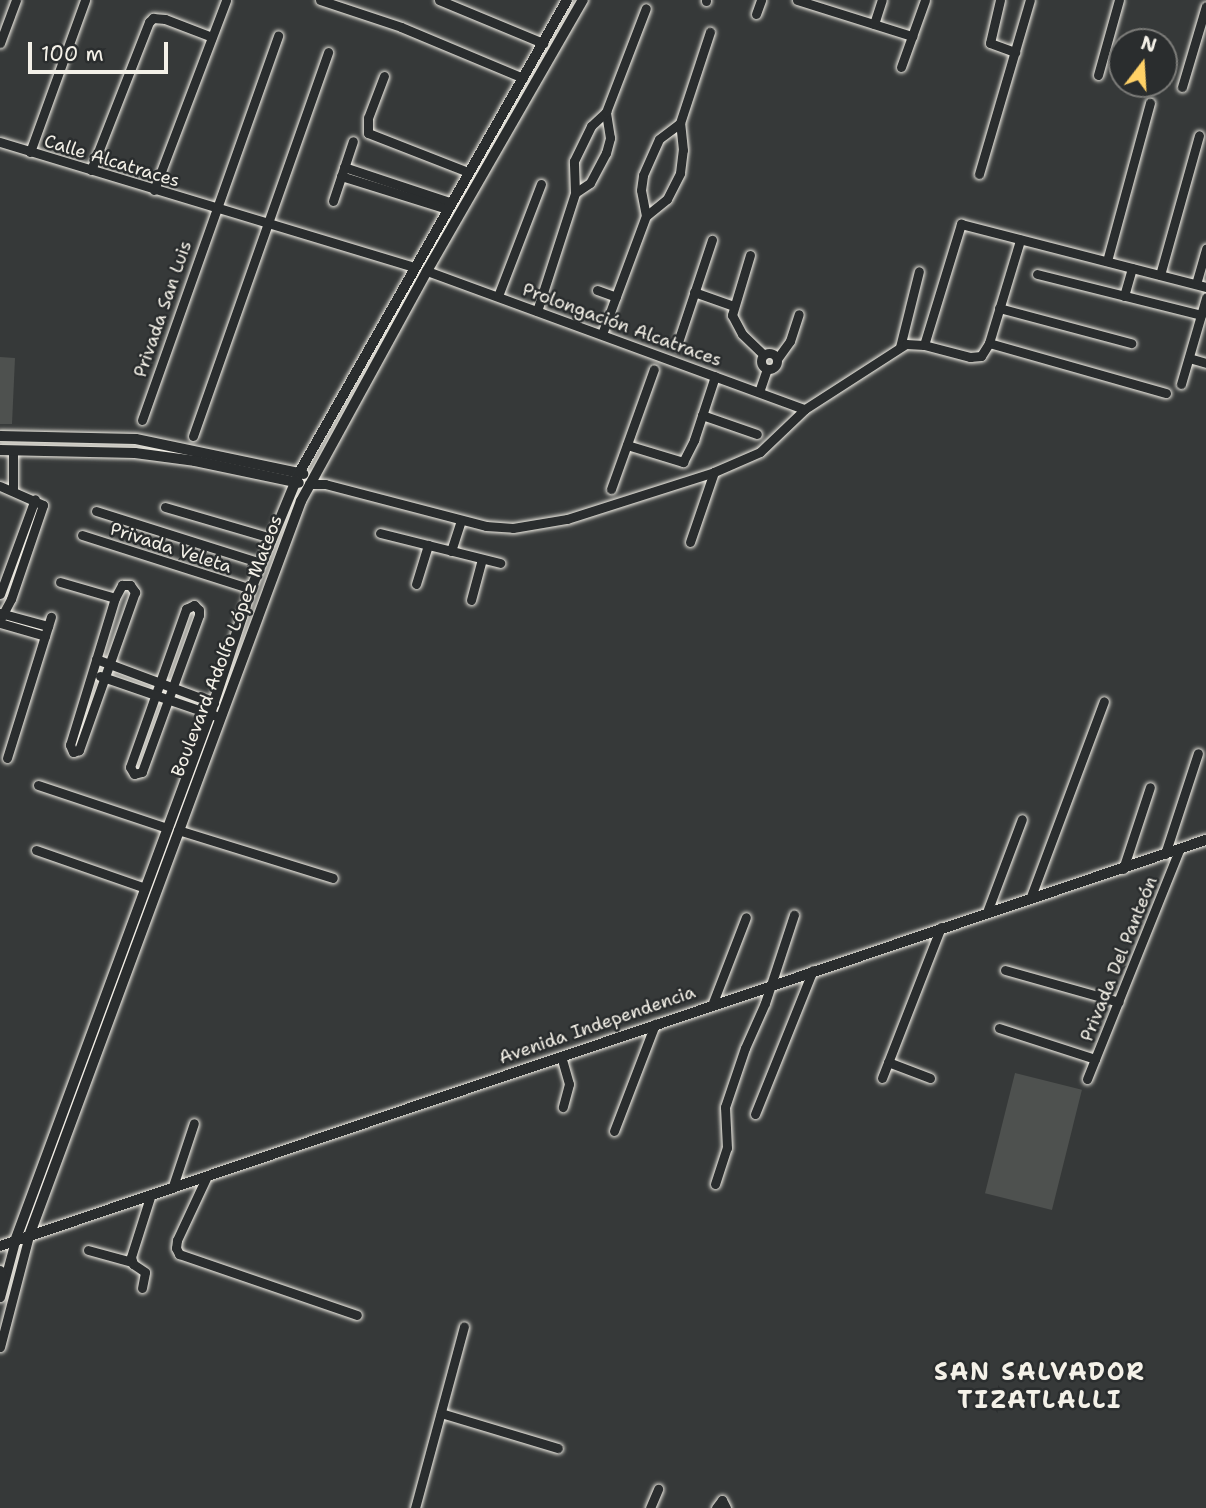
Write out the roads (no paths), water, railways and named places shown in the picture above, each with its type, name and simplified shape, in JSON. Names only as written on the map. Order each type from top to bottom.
[{"type":"street","points":[[0,43],[16,0]]},
{"type":"street","points":[[30,152],[85,0]]},
{"type":"street","points":[[154,190],[226,0]]},
{"type":"street","points":[[320,0],[401,27],[523,78]]},
{"type":"street","points":[[439,0],[543,43]]},
{"type":"street","name":"Boulevard Adolfo López Mateos","points":[[0,1347],[29,1236],[214,711],[251,589],[296,478],[413,267],[567,0]]},
{"type":"street","name":"Boulevard Adolfo López Mateos","points":[[214,711],[311,480],[427,271],[583,0]]},
{"type":"street","points":[[756,14],[761,0]]},
{"type":"street","points":[[797,0],[821,4],[912,36]]},
{"type":"street","points":[[874,24],[883,0]]},
{"type":"street","points":[[901,67],[925,0]]},
{"type":"street","points":[[1000,0],[990,43],[1015,52]]},
{"type":"street","points":[[979,174],[1030,0]]},
{"type":"street","points":[[1098,75],[1119,0]]},
{"type":"street","points":[[1182,87],[1206,6]]},
{"type":"street","points":[[537,310],[575,193],[572,176],[574,160],[591,125],[606,112],[646,8]]},
{"type":"street","points":[[90,170],[149,22],[153,18],[164,19],[212,37]]},
{"type":"street","points":[[602,334],[646,216],[667,199],[680,173],[683,150],[680,123],[710,33]]},
{"type":"street","points":[[215,208],[278,35]]},
{"type":"street","points":[[193,436],[328,52]]},
{"type":"street","points":[[384,76],[369,118],[368,133],[468,172]]},
{"type":"street","points":[[1107,261],[1150,103]]},
{"type":"street","points":[[575,193],[590,183],[606,153],[610,138],[606,112]]},
{"type":"street","points":[[646,216],[641,190],[643,175],[659,139],[680,123]]},
{"type":"street","points":[[1160,275],[1199,135]]},
{"type":"street","points":[[333,201],[353,141]]},
{"type":"street","name":"Calle Alcatraces","points":[[0,142],[413,267]]},
{"type":"street","points":[[343,171],[448,206]]},
{"type":"street","points":[[498,296],[541,184]]},
{"type":"street","name":"Privada San Luis","points":[[142,420],[215,208]]},
{"type":"street","points":[[924,345],[957,229],[961,224],[1201,286],[1206,248]]},
{"type":"street","points":[[677,345],[712,240]]},
{"type":"street","points":[[0,450],[135,453],[195,461],[311,480],[461,520],[513,528],[542,524],[715,472],[760,452],[805,409],[900,347],[911,343],[977,357],[985,352],[989,344],[1020,240]]},
{"type":"street","points":[[750,255],[734,306],[734,321],[764,355]]},
{"type":"street","points":[[1124,296],[1132,268]]},
{"type":"street","name":"Prolongación Alcatraces","points":[[427,271],[805,409]]},
{"type":"street","points":[[900,347],[919,271]]},
{"type":"street","points":[[1037,274],[1201,315]]},
{"type":"street","points":[[597,290],[616,297]]},
{"type":"street","points":[[694,292],[734,306]]},
{"type":"street","points":[[1181,384],[1206,298]]},
{"type":"street","points":[[999,308],[1131,343]]},
{"type":"street","points":[[767,369],[775,367],[777,359],[790,341],[799,314]]},
{"type":"street","points":[[989,344],[1166,393]]},
{"type":"street","points":[[767,369],[761,361],[764,355],[771,353],[777,359]]},
{"type":"street","points":[[1189,358],[1206,363]]},
{"type":"street","points":[[611,489],[654,369]]},
{"type":"street","points":[[759,392],[767,369]]},
{"type":"street","points":[[627,444],[683,462],[715,376]]},
{"type":"street","points":[[702,415],[757,434]]},
{"type":"street","points":[[0,436],[136,439],[296,478]]},
{"type":"street","points":[[135,453],[136,439]]},
{"type":"street","points":[[13,450],[13,491]]},
{"type":"street","points":[[690,542],[715,472]]},
{"type":"street","points":[[0,486],[39,501]]},
{"type":"street","points":[[0,594],[39,501]]},
{"type":"street","points":[[7,758],[48,626],[1,618],[39,501]]},
{"type":"street","points":[[165,507],[271,538]]},
{"type":"street","points":[[96,511],[261,563]]},
{"type":"street","points":[[451,551],[461,520]]},
{"type":"street","points":[[380,533],[500,563]]},
{"type":"street","name":"Privada Veleta","points":[[82,535],[251,589]]},
{"type":"street","points":[[415,584],[428,545]]},
{"type":"street","points":[[471,600],[482,559]]},
{"type":"street","points":[[60,582],[115,598]]},
{"type":"street","points":[[122,585],[130,585],[134,589],[79,750],[73,752],[70,745],[115,598],[122,585]]},
{"type":"street","points":[[194,605],[200,613],[172,688],[142,772],[134,774],[130,767],[155,695],[186,610],[194,605]]},
{"type":"street","points":[[96,659],[160,681],[214,711]]},
{"type":"street","points":[[92,673],[155,695],[214,711]]},
{"type":"street","points":[[1030,899],[1104,701]]},
{"type":"street","points":[[1165,854],[1198,753]]},
{"type":"street","points":[[38,786],[333,878]]},
{"type":"street","points":[[1123,869],[1150,788]]},
{"type":"street","points":[[987,912],[1022,819]]},
{"type":"street","name":"Boulevard Adolfo López Mateos","points":[[0,1297],[2,1275],[145,888],[172,829]]},
{"type":"street","name":"Avenida Independencia","points":[[0,1246],[813,970],[1206,841]]},
{"type":"street","points":[[36,850],[145,888]]},
{"type":"street","name":"Privada Del Panteón","points":[[1087,1079],[1179,850]]},
{"type":"street","points":[[715,1184],[727,1148],[726,1107],[794,915]]},
{"type":"street","points":[[712,1005],[746,917]]},
{"type":"street","points":[[882,1077],[941,928]]},
{"type":"street","points":[[755,1114],[813,970]]},
{"type":"street","points":[[1005,970],[1119,1002]]},
{"type":"street","points":[[614,1131],[656,1024]]},
{"type":"street","points":[[999,1028],[1096,1059]]},
{"type":"street","points":[[561,1056],[569,1084],[563,1107]]},
{"type":"street","points":[[888,1062],[930,1078]]},
{"type":"street","points":[[173,1186],[194,1123]]},
{"type":"street","points":[[207,1176],[177,1240],[179,1254],[356,1315]]},
{"type":"street","points":[[132,1262],[131,1254],[151,1194]]},
{"type":"street","points":[[88,1250],[132,1262],[145,1272],[142,1288]]},
{"type":"street","points":[[415,1508],[464,1326]]},
{"type":"street","points":[[441,1413],[558,1448]]},
{"type":"street","points":[[650,1508],[658,1489]]},
{"type":"street","points":[[716,1508],[722,1500],[726,1508]]},
{"type":"district","name":"SAN SALVADOR TIZATLALLI","points":[[1040,1387]]}]
